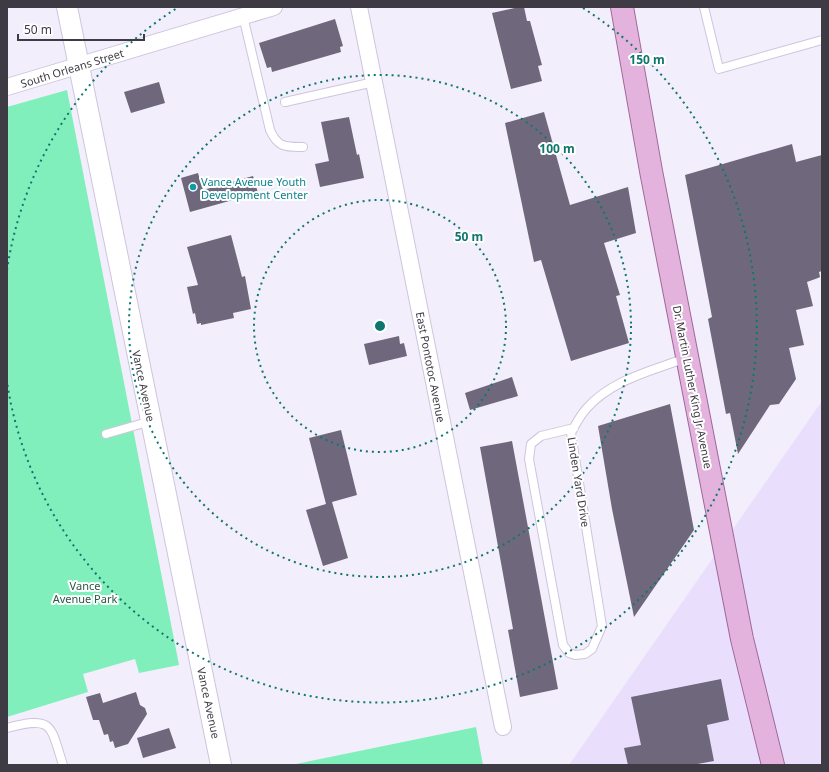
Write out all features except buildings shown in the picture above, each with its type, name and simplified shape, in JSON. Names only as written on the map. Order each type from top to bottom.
[{"type":"main road","name":"Dr. Martin Luther King Jr Avenue","points":[[622,7],[651,171],[742,639],[773,765]]},
{"type":"street","name":"Vance Avenue","points":[[67,7],[221,765]]},
{"type":"street","name":"South Orleans Street","points":[[7,87],[274,7]]},
{"type":"street","name":"East Pontotoc Avenue","points":[[359,7],[503,727]]},
{"type":"lane","points":[[704,7],[719,69],[822,40]]},
{"type":"lane","points":[[243,16],[270,130],[274,138],[284,146],[304,147]]},
{"type":"lane","points":[[285,102],[374,82]]},
{"type":"lane","name":"Linden Yard Drive","points":[[574,428],[541,436],[531,444],[529,459],[564,645],[568,653],[576,655],[585,654],[592,649],[602,626],[571,433],[585,410],[606,390],[636,376],[687,358]]},
{"type":"lane","points":[[106,434],[151,421]]},
{"type":"lane","points":[[7,728],[28,722],[45,725],[51,729],[63,765]]},
{"type":"shaded area","points":[[822,401],[822,765],[569,765]]},
{"type":"green space","name":"Vance Avenue Park","points":[[67,90],[179,665],[139,673],[135,659],[83,674],[88,692],[7,717],[7,107]]},
{"type":"green space","points":[[476,727],[483,765],[291,765]]},
{"type":"place","name":"Vance Avenue Youth Development Center","points":[[193,187]]}]
